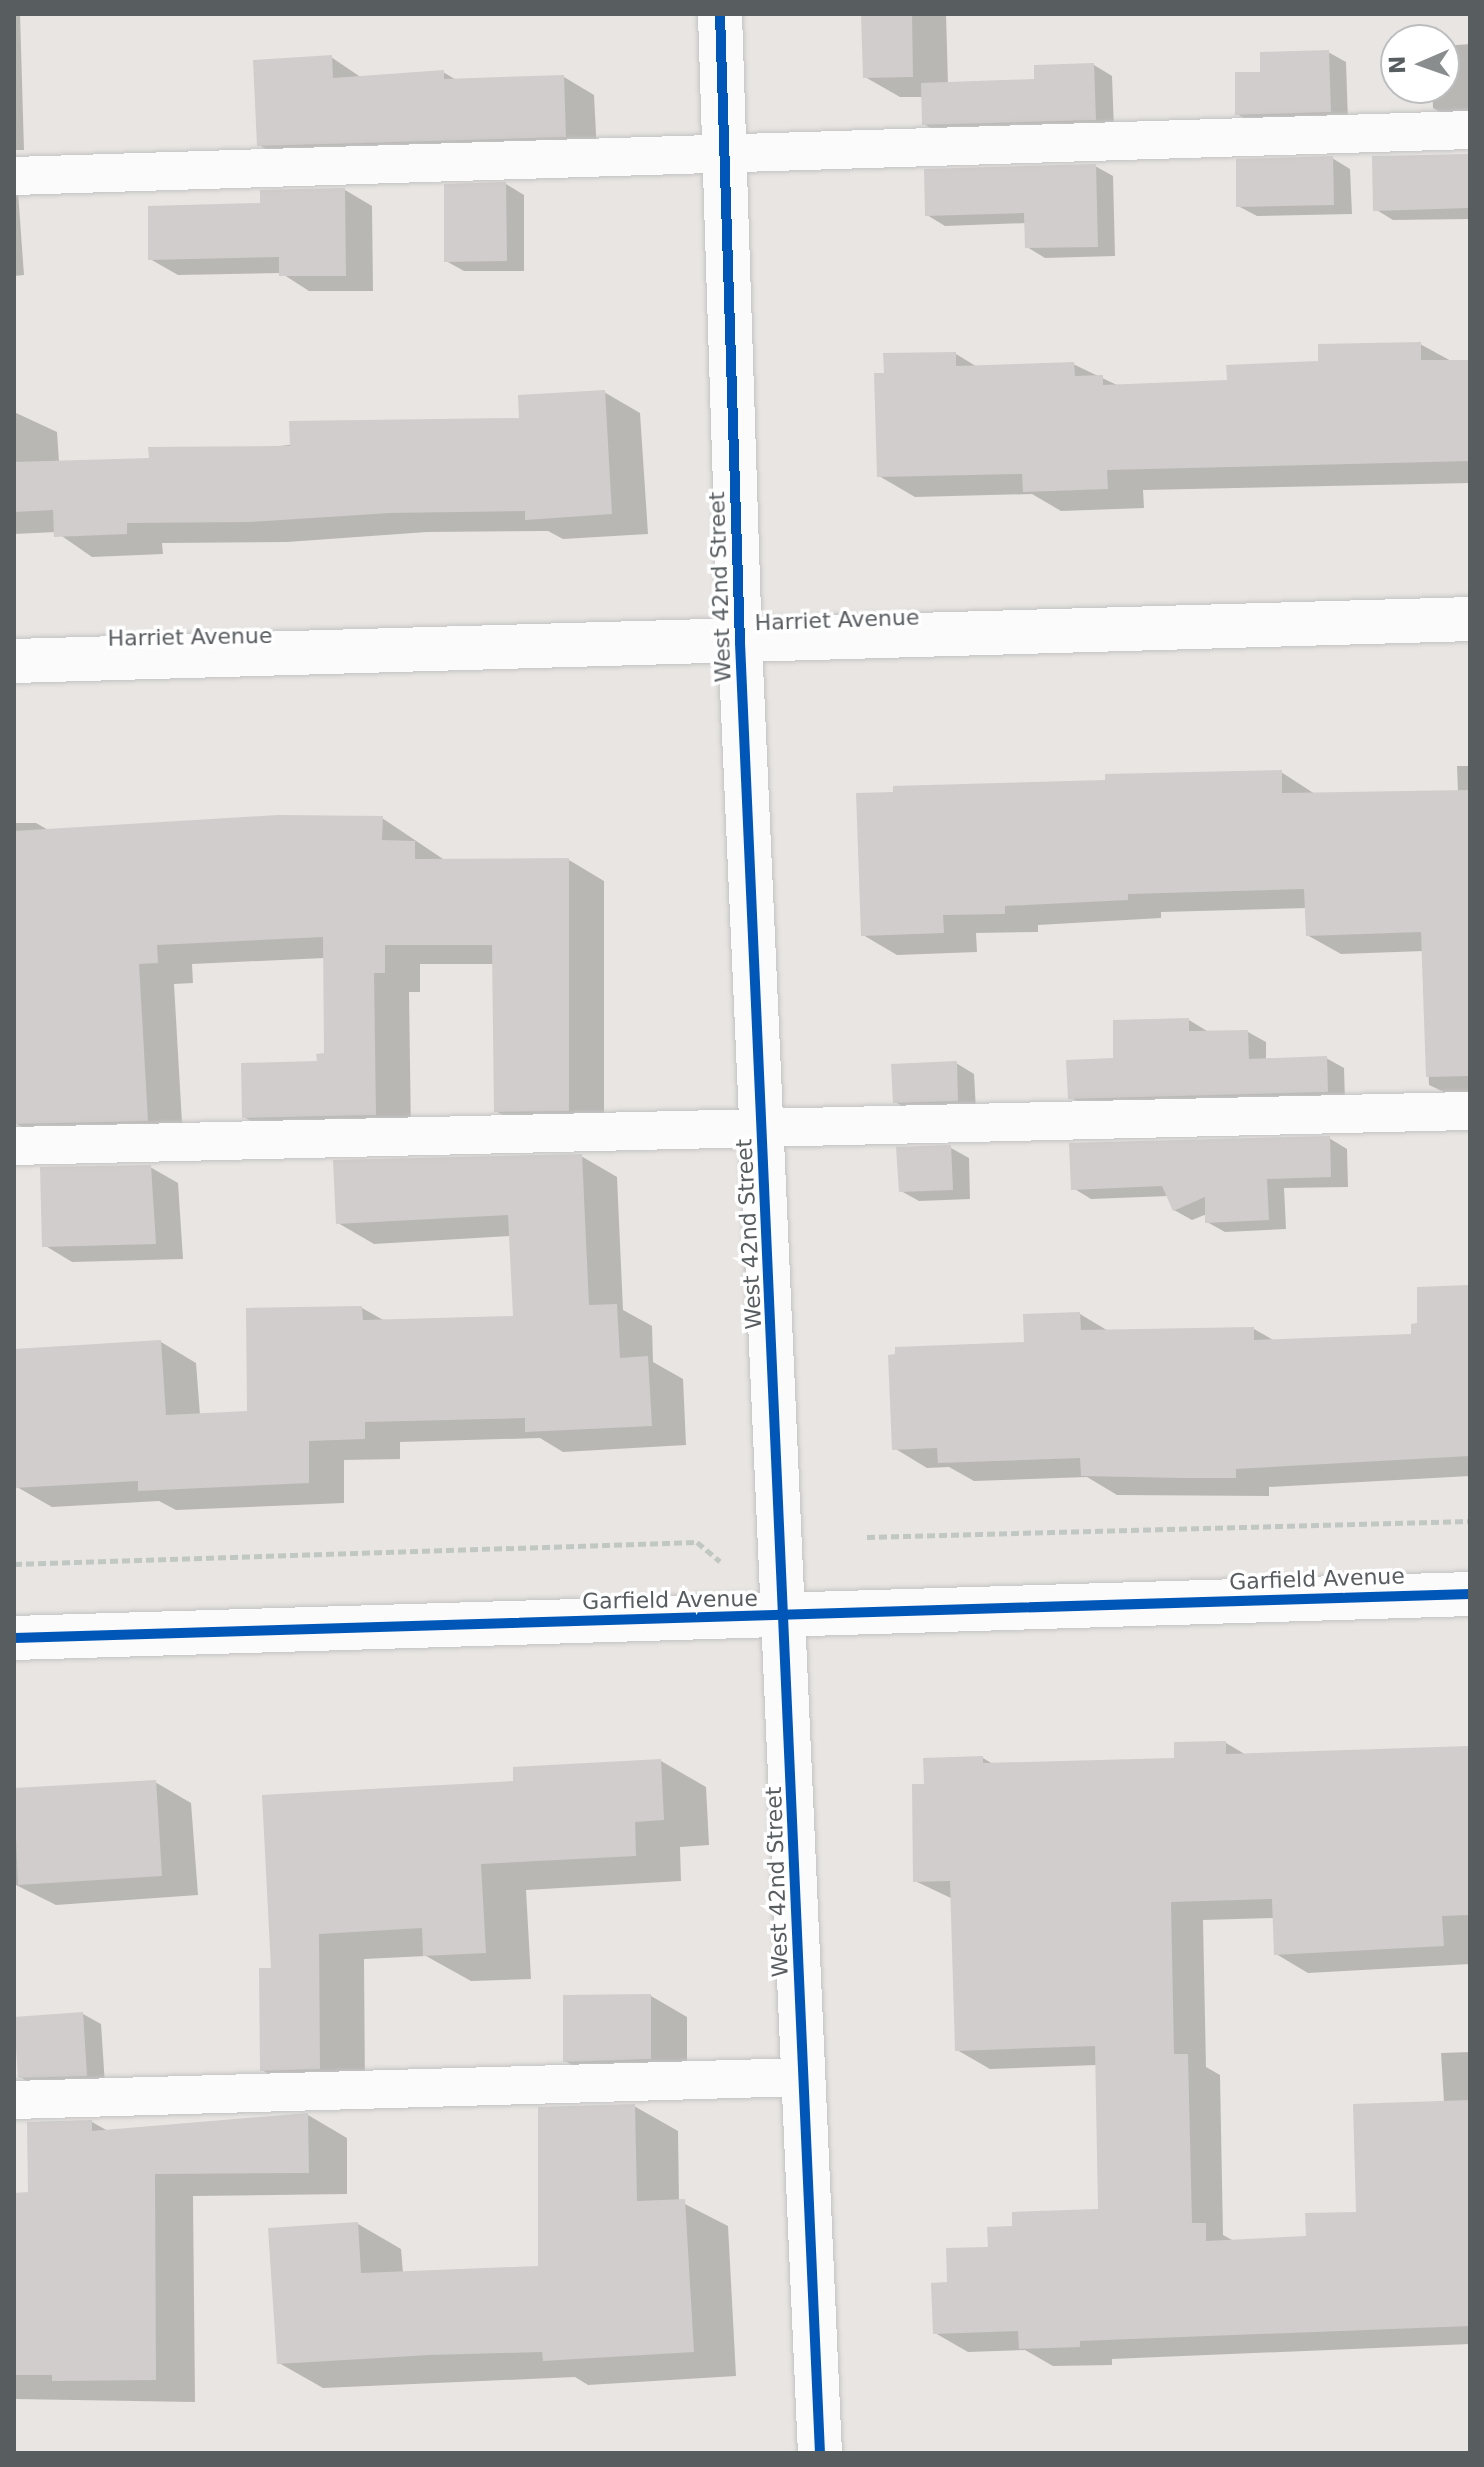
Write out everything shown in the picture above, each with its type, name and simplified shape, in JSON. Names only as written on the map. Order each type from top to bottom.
[{"type":"street","name":"West 42nd Street","points":[[720,14],[728,154],[740,643],[787,1617],[820,2453]]},
{"type":"street","name":"Harriet Avenue","points":[[14,661],[740,643],[1470,619]]},
{"type":"street","name":"Garfield Avenue","points":[[14,1638],[1470,1594]]},
{"type":"lane","points":[[14,176],[1470,130]]},
{"type":"lane","points":[[14,1146],[1470,1111]]},
{"type":"lane","points":[[14,2100],[804,2077]]},
{"type":"path","points":[[867,1537],[1470,1521]]},
{"type":"path","points":[[14,1564],[697,1542],[727,1566]]},
{"type":"building","points":[[861,14],[912,14],[913,77],[863,78]]},
{"type":"building","points":[[1329,50],[1331,112],[1235,115],[1235,72],[1260,72],[1260,52]]},
{"type":"building","points":[[332,55],[333,78],[444,70],[444,79],[564,75],[566,137],[257,146],[253,60]]},
{"type":"building","points":[[1094,63],[1096,120],[922,125],[921,83],[1034,79],[1034,65]]},
{"type":"building","points":[[1470,154],[1470,208],[1373,211],[1372,156]]},
{"type":"building","points":[[1333,156],[1334,205],[1236,207],[1236,159]]},
{"type":"building","points":[[1096,164],[1098,247],[1025,248],[1024,213],[925,216],[924,169]]},
{"type":"building","points":[[506,182],[507,261],[444,262],[444,184]]},
{"type":"building","points":[[345,188],[346,276],[279,276],[279,257],[148,260],[148,206],[260,203],[260,190]]},
{"type":"building","points":[[1421,342],[1421,360],[1470,360],[1470,461],[1107,470],[1108,489],[1023,492],[1022,474],[877,477],[874,373],[884,373],[883,353],[956,352],[956,366],[1074,362],[1075,376],[1103,375],[1103,385],[1227,380],[1226,365],[1318,361],[1318,344]]},
{"type":"building","points":[[605,390],[612,514],[525,520],[525,511],[390,513],[250,522],[127,523],[127,534],[54,537],[53,510],[14,512],[14,462],[149,458],[148,447],[290,446],[289,421],[519,418],[518,395]]},
{"type":"building","points":[[1282,770],[1282,793],[1470,790],[1470,1076],[1426,1077],[1421,932],[1306,936],[1304,889],[1128,894],[1128,900],[1005,906],[1005,914],[943,915],[944,933],[861,936],[856,793],[893,792],[893,786],[1105,780],[1105,774]]},
{"type":"building","points":[[278,815],[383,816],[382,840],[415,841],[415,859],[569,858],[569,1111],[494,1112],[492,945],[385,945],[385,973],[374,973],[376,1115],[242,1118],[241,1063],[317,1061],[316,1054],[324,1053],[323,937],[157,945],[158,963],[139,964],[148,1121],[14,1124],[14,831]]},
{"type":"building","points":[[1189,1018],[1189,1031],[1248,1030],[1249,1059],[1327,1056],[1328,1092],[1068,1099],[1066,1060],[1113,1058],[1113,1020]]},
{"type":"building","points":[[957,1061],[958,1101],[893,1103],[891,1064]]},
{"type":"building","points":[[1330,1136],[1331,1177],[1267,1179],[1269,1220],[1205,1223],[1205,1197],[1173,1211],[1162,1186],[1071,1190],[1069,1143]]},
{"type":"building","points":[[951,1145],[953,1190],[899,1192],[896,1147]]},
{"type":"building","points":[[582,1154],[589,1305],[617,1304],[620,1358],[648,1356],[652,1426],[525,1432],[525,1418],[365,1422],[365,1439],[309,1441],[309,1483],[138,1491],[138,1481],[14,1488],[14,1349],[161,1340],[166,1415],[247,1411],[246,1308],[362,1306],[363,1320],[513,1316],[508,1215],[336,1224],[333,1160]]},
{"type":"building","points":[[151,1165],[156,1244],[42,1247],[40,1167]]},
{"type":"building","points":[[1469,1285],[1470,1456],[1236,1469],[1236,1478],[1183,1478],[1081,1476],[1080,1458],[938,1463],[937,1448],[892,1450],[888,1355],[895,1354],[895,1347],[1024,1342],[1023,1314],[1080,1312],[1081,1330],[1254,1327],[1254,1340],[1411,1334],[1411,1324],[1417,1323],[1417,1287]]},
{"type":"building","points":[[1226,1741],[1226,1754],[1470,1746],[1470,1915],[1442,1916],[1444,1946],[1274,1955],[1272,1899],[1171,1902],[1174,2054],[1188,2054],[1192,2223],[1206,2223],[1206,2241],[1306,2236],[1305,2213],[1356,2212],[1353,2104],[1470,2100],[1470,2326],[1080,2341],[1080,2347],[1019,2349],[1018,2331],[933,2334],[931,2283],[947,2282],[946,2248],[988,2247],[987,2227],[1012,2226],[1012,2212],[1098,2209],[1095,2046],[955,2051],[950,1881],[913,1882],[912,1784],[924,1784],[923,1758],[983,1756],[983,1763],[1174,1758],[1174,1742]]},
{"type":"building","points":[[661,1759],[664,1820],[635,1822],[636,1856],[481,1864],[486,1953],[423,1956],[422,1928],[319,1934],[320,2069],[260,2071],[259,1968],[271,1968],[262,1795],[513,1781],[513,1767]]},
{"type":"building","points":[[156,1780],[162,1876],[18,1885],[14,1788]]},
{"type":"building","points":[[651,1994],[651,2059],[563,2062],[563,1995]]},
{"type":"building","points":[[83,2012],[87,2076],[18,2078],[14,2017]]},
{"type":"building","points":[[635,2104],[637,2201],[685,2199],[694,2352],[543,2361],[542,2352],[277,2364],[268,2228],[358,2222],[361,2273],[538,2266],[538,2107]]},
{"type":"building","points":[[308,2113],[309,2173],[155,2174],[156,2380],[52,2381],[52,2375],[14,2375],[14,2193],[28,2192],[27,2122],[92,2120],[92,2131]]},
{"type":"cycle path","points":[[720,14],[740,643],[820,2453]]},
{"type":"cycle path","points":[[14,1638],[1470,1594]]}]
